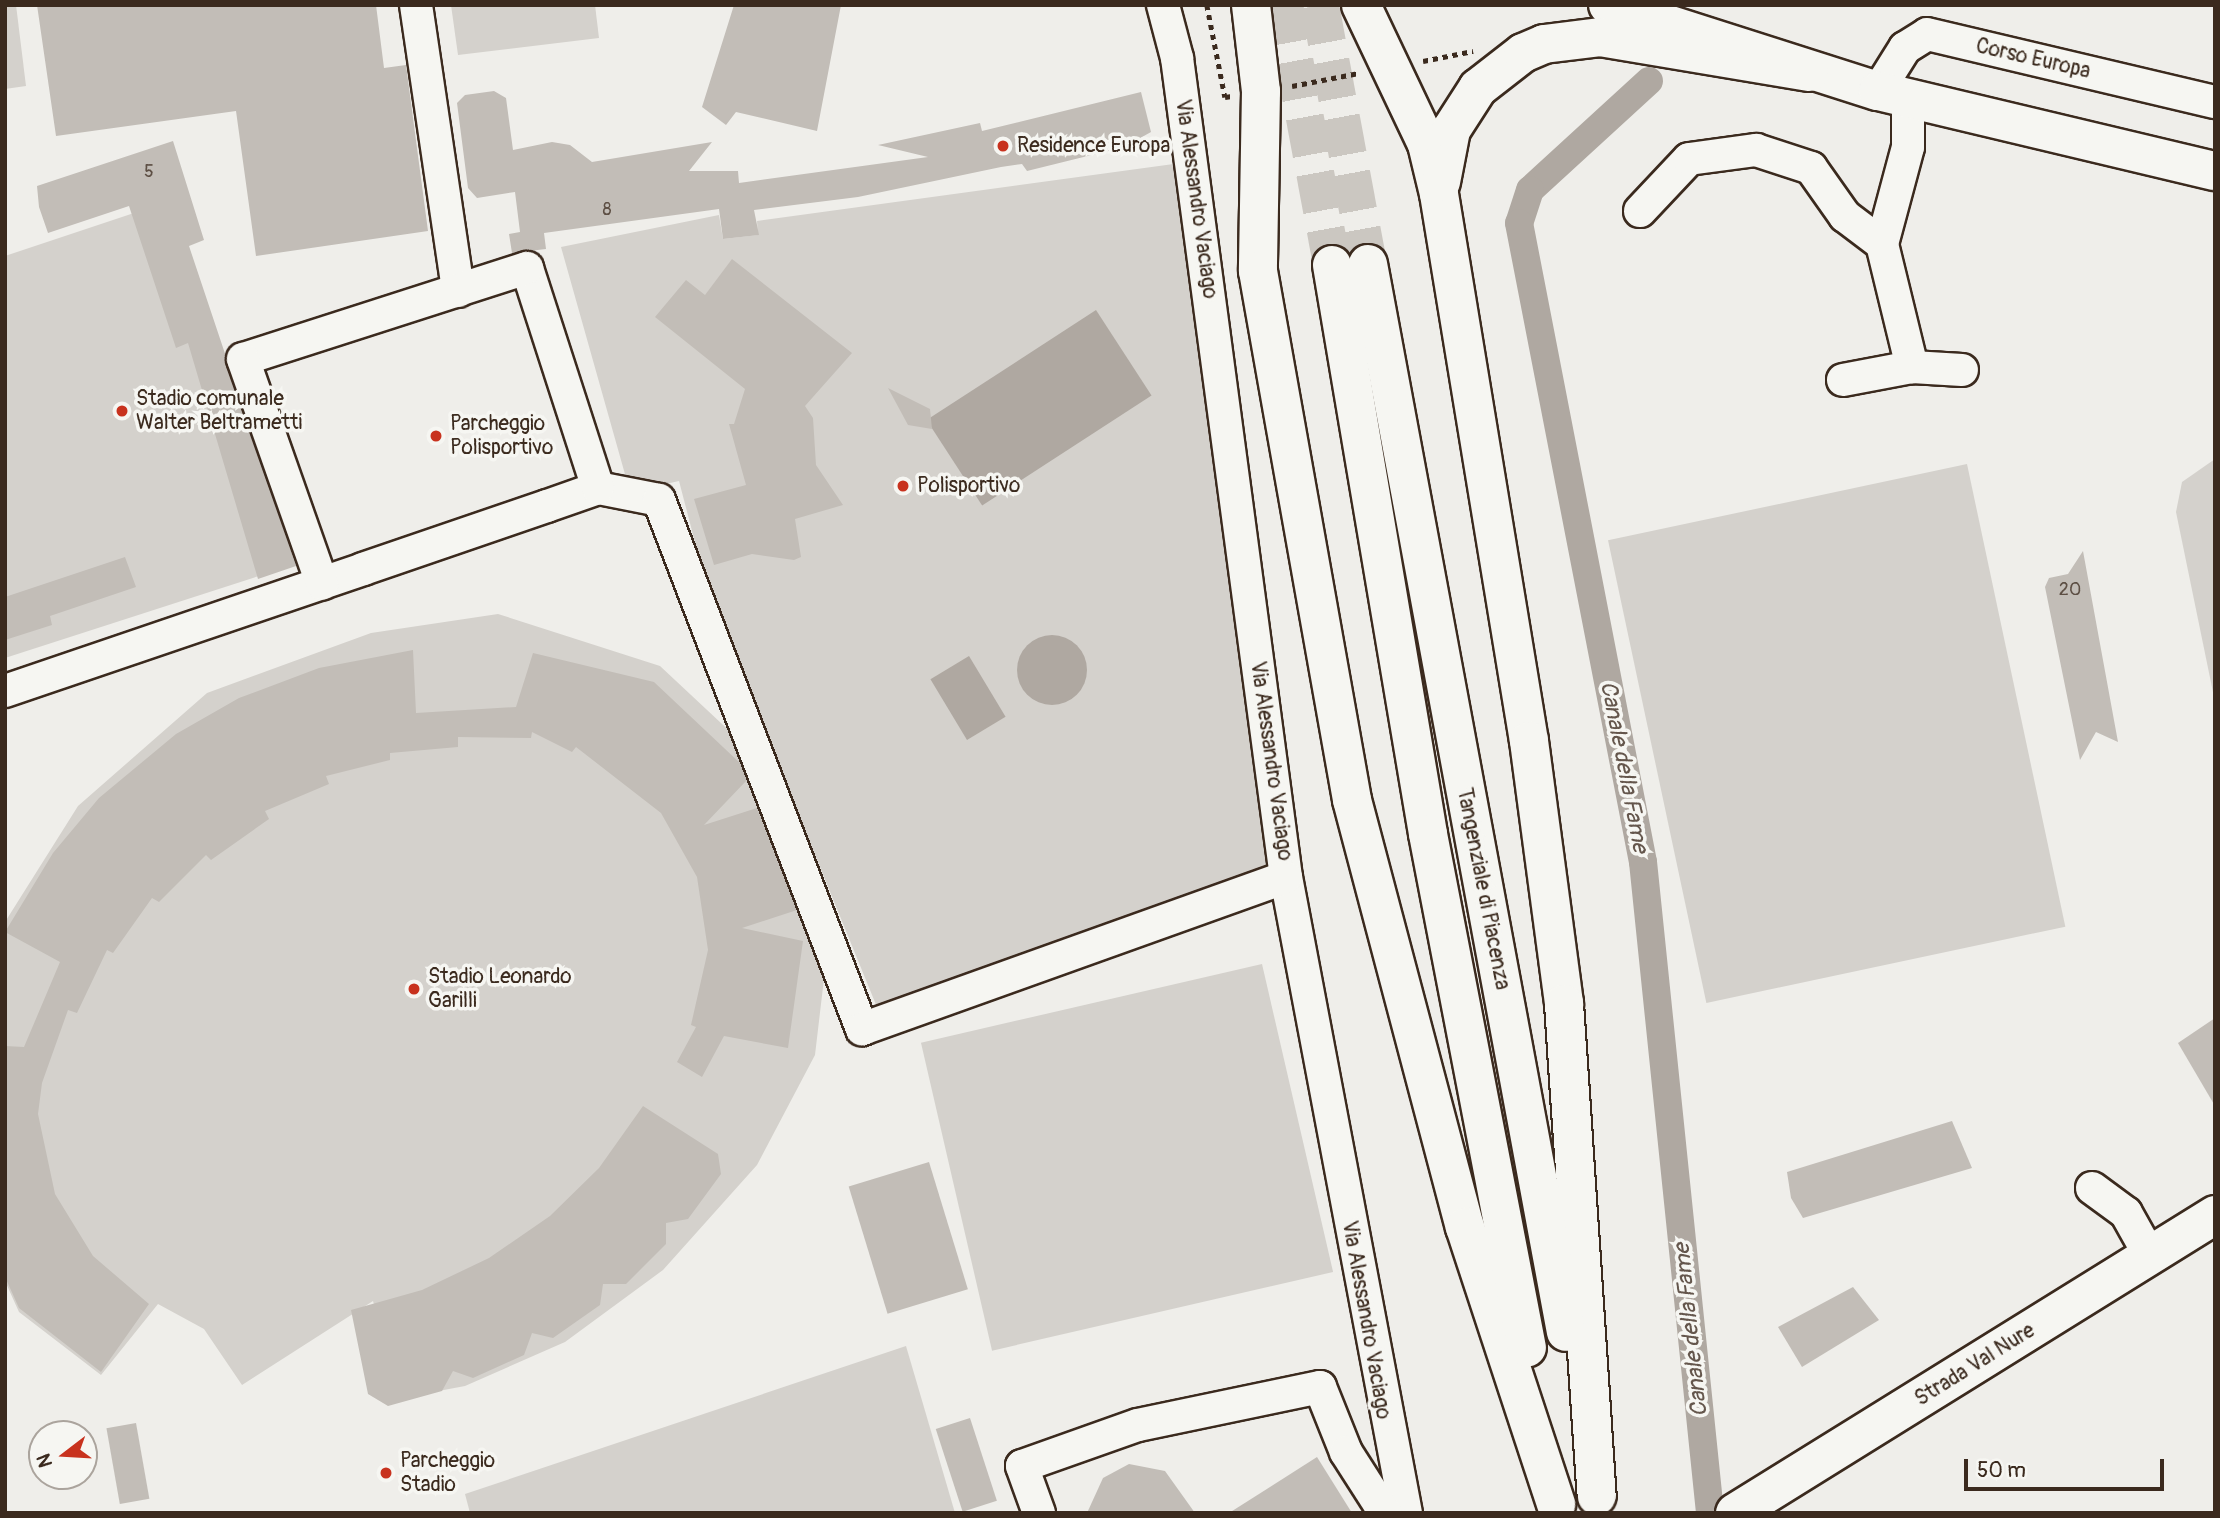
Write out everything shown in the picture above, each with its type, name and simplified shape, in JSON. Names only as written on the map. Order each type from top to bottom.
[{"type":"main road","points":[[1251,5],[1261,91],[1258,271],[1352,800],[1465,1227],[1557,1508]]},
{"type":"main road","points":[[1362,5],[1427,145],[1439,194],[1529,741],[1564,1004],[1598,1504]]},
{"type":"main road","points":[[1608,5],[1809,72],[1893,95],[2215,171]]},
{"type":"main road","points":[[1439,194],[1451,130],[1478,88],[1523,53],[1544,44],[1600,37],[1809,72]]},
{"type":"main road","name":"Tangenziale di Piacenza","points":[[1557,1508],[1428,834],[1350,265],[1598,1504]]},
{"type":"main road","name":"Strada Val Nure","points":[[1746,1506],[2215,1215]]},
{"type":"street","points":[[416,5],[458,291]]},
{"type":"street","name":"Via Alessandro Vaciago","points":[[1163,5],[1177,58],[1286,877],[1406,1513]]},
{"type":"street","name":"Corso Europa","points":[[1893,95],[1905,48],[1927,34],[2215,102]]},
{"type":"street","points":[[1893,95],[1908,148],[1882,244],[1912,367]]},
{"type":"street","points":[[1640,211],[1689,159],[1756,150],[1811,168],[1845,216],[1882,244]]},
{"type":"street","points":[[322,583],[243,359],[527,268],[598,488]]},
{"type":"street","points":[[1843,380],[1912,367],[1962,370]]},
{"type":"street","points":[[5,691],[598,488],[659,500],[862,1029],[1286,877]]},
{"type":"street","points":[[2092,1188],[2126,1213],[2150,1256]]},
{"type":"street","points":[[1039,1513],[1022,1466],[1138,1425],[1320,1387],[1346,1452],[1385,1513]]},
{"type":"path","points":[[1207,5],[1225,97],[1237,95]]},
{"type":"path","points":[[1419,62],[1485,48]]},
{"type":"path","points":[[1286,86],[1363,72]]},
{"type":"shaded area","points":[[5,5],[16,5],[26,86],[5,89]]},
{"type":"shaded area","points":[[451,5],[595,5],[599,38],[458,55]]},
{"type":"shaded area","points":[[1181,163],[1282,867],[881,1017],[708,592],[679,481],[630,492],[561,247],[719,215],[723,239],[758,235],[757,221]]},
{"type":"shaded area","name":"Stadio comunale Walter Beltrametti","points":[[164,203],[293,565],[5,658],[5,256]]},
{"type":"shaded area","points":[[1096,310],[1152,396],[982,506],[927,420]]},
{"type":"shaded area","points":[[2215,459],[2215,702],[2176,512],[2182,482]]},
{"type":"shaded area","points":[[1967,464],[2065,927],[1706,1003],[1608,540]]},
{"type":"shaded area","name":"Stadio Leonardo Garilli","points":[[498,614],[660,666],[766,765],[831,919],[815,1055],[757,1165],[663,1270],[565,1342],[465,1386],[401,1398],[373,1301],[242,1385],[204,1329],[158,1304],[101,1375],[19,1312],[5,1281],[5,922],[78,806],[207,693],[371,633]]},
{"type":"shaded area","points":[[1052,635],[1077,645],[1087,670],[1077,695],[1052,705],[1027,695],[1017,670],[1027,645]]},
{"type":"shaded area","points":[[969,656],[1006,717],[967,740],[930,679]]},
{"type":"shaded area","points":[[1262,964],[1333,1272],[992,1351],[921,1043]]},
{"type":"shaded area","points":[[906,1346],[955,1513],[470,1513],[465,1494]]},
{"type":"building","points":[[37,5],[376,5],[384,68],[406,65],[428,231],[256,256],[236,111],[56,136]]},
{"type":"building","points":[[734,5],[841,5],[817,131],[736,112],[726,125],[702,107]]},
{"type":"building","points":[[494,91],[506,98],[513,150],[552,142],[570,145],[592,162],[712,142],[689,171],[738,171],[739,183],[928,157],[878,145],[980,123],[982,131],[1141,92],[1151,132],[1124,147],[1027,171],[1022,164],[1001,167],[858,197],[754,210],[759,235],[723,239],[719,209],[544,233],[546,249],[512,253],[509,234],[520,232],[515,192],[477,198],[468,188],[457,103],[465,95]]},
{"type":"building","points":[[173,141],[204,240],[189,246],[296,566],[258,579],[188,343],[176,348],[129,206],[48,233],[39,207],[37,186]]},
{"type":"building","points":[[732,259],[852,353],[805,406],[813,418],[816,465],[843,505],[795,519],[801,557],[794,560],[752,554],[714,565],[694,499],[746,485],[729,424],[734,424],[745,389],[655,317],[686,280],[705,295]]},
{"type":"building","points":[[888,388],[930,409],[932,429],[908,425]]},
{"type":"building","points":[[2083,551],[2118,742],[2096,732],[2080,760],[2045,587],[2049,578],[2068,574]]},
{"type":"building","points":[[125,557],[136,587],[50,616],[52,625],[5,640],[5,597]]},
{"type":"building","points":[[413,650],[416,713],[516,707],[533,653],[654,682],[741,764],[747,780],[704,825],[757,808],[797,910],[742,928],[803,941],[788,1048],[724,1036],[702,1077],[677,1062],[696,1027],[691,1025],[708,950],[697,877],[661,813],[576,747],[572,752],[532,732],[531,738],[458,737],[458,747],[390,753],[390,760],[326,776],[329,784],[265,811],[269,819],[211,860],[206,855],[159,902],[152,898],[113,953],[107,950],[77,1013],[68,1010],[42,1083],[38,1114],[55,1194],[93,1256],[149,1304],[101,1372],[19,1308],[5,1277],[5,1046],[24,1047],[60,962],[5,932],[53,853],[99,798],[176,734],[239,698],[319,668]]},
{"type":"building","points":[[2215,1018],[2215,1106],[2178,1043]]},
{"type":"building","points":[[643,1106],[718,1154],[721,1174],[688,1219],[666,1223],[666,1244],[626,1284],[603,1284],[600,1305],[553,1338],[532,1333],[524,1355],[473,1378],[453,1371],[442,1391],[388,1406],[368,1394],[351,1310],[422,1290],[489,1258],[550,1216],[599,1168]]},
{"type":"building","points":[[1952,1121],[1972,1168],[1803,1218],[1791,1198],[1787,1172]]},
{"type":"building","points":[[929,1162],[968,1289],[888,1314],[849,1187]]},
{"type":"building","points":[[1853,1287],[1879,1320],[1802,1367],[1778,1327]]},
{"type":"building","points":[[970,1418],[997,1501],[963,1512],[936,1429]]},
{"type":"building","points":[[136,1423],[149,1499],[120,1504],[106,1428]]},
{"type":"building","points":[[1317,1457],[1352,1513],[1229,1513]]},
{"type":"building","points":[[1129,1464],[1165,1471],[1195,1513],[1087,1513],[1103,1478]]},
{"type":"waterway","name":"Canale della Fame","points":[[1649,81],[1530,190],[1519,223],[1643,862],[1710,1513]]},
{"type":"tunnel","points":[[1284,5],[1332,265]]},
{"type":"tunnel","points":[[1320,5],[1368,264]]},
{"type":"place","name":"Residence Europa","points":[[1003,146]]},
{"type":"place","name":"Stadio comunale Walter Beltrametti","points":[[122,411]]},
{"type":"place","name":"Parcheggio Polisportivo","points":[[436,436]]},
{"type":"place","name":"Polisportivo","points":[[903,486]]},
{"type":"place","name":"Stadio Leonardo Garilli","points":[[414,989]]},
{"type":"place","name":"Parcheggio Stadio","points":[[386,1473]]}]
